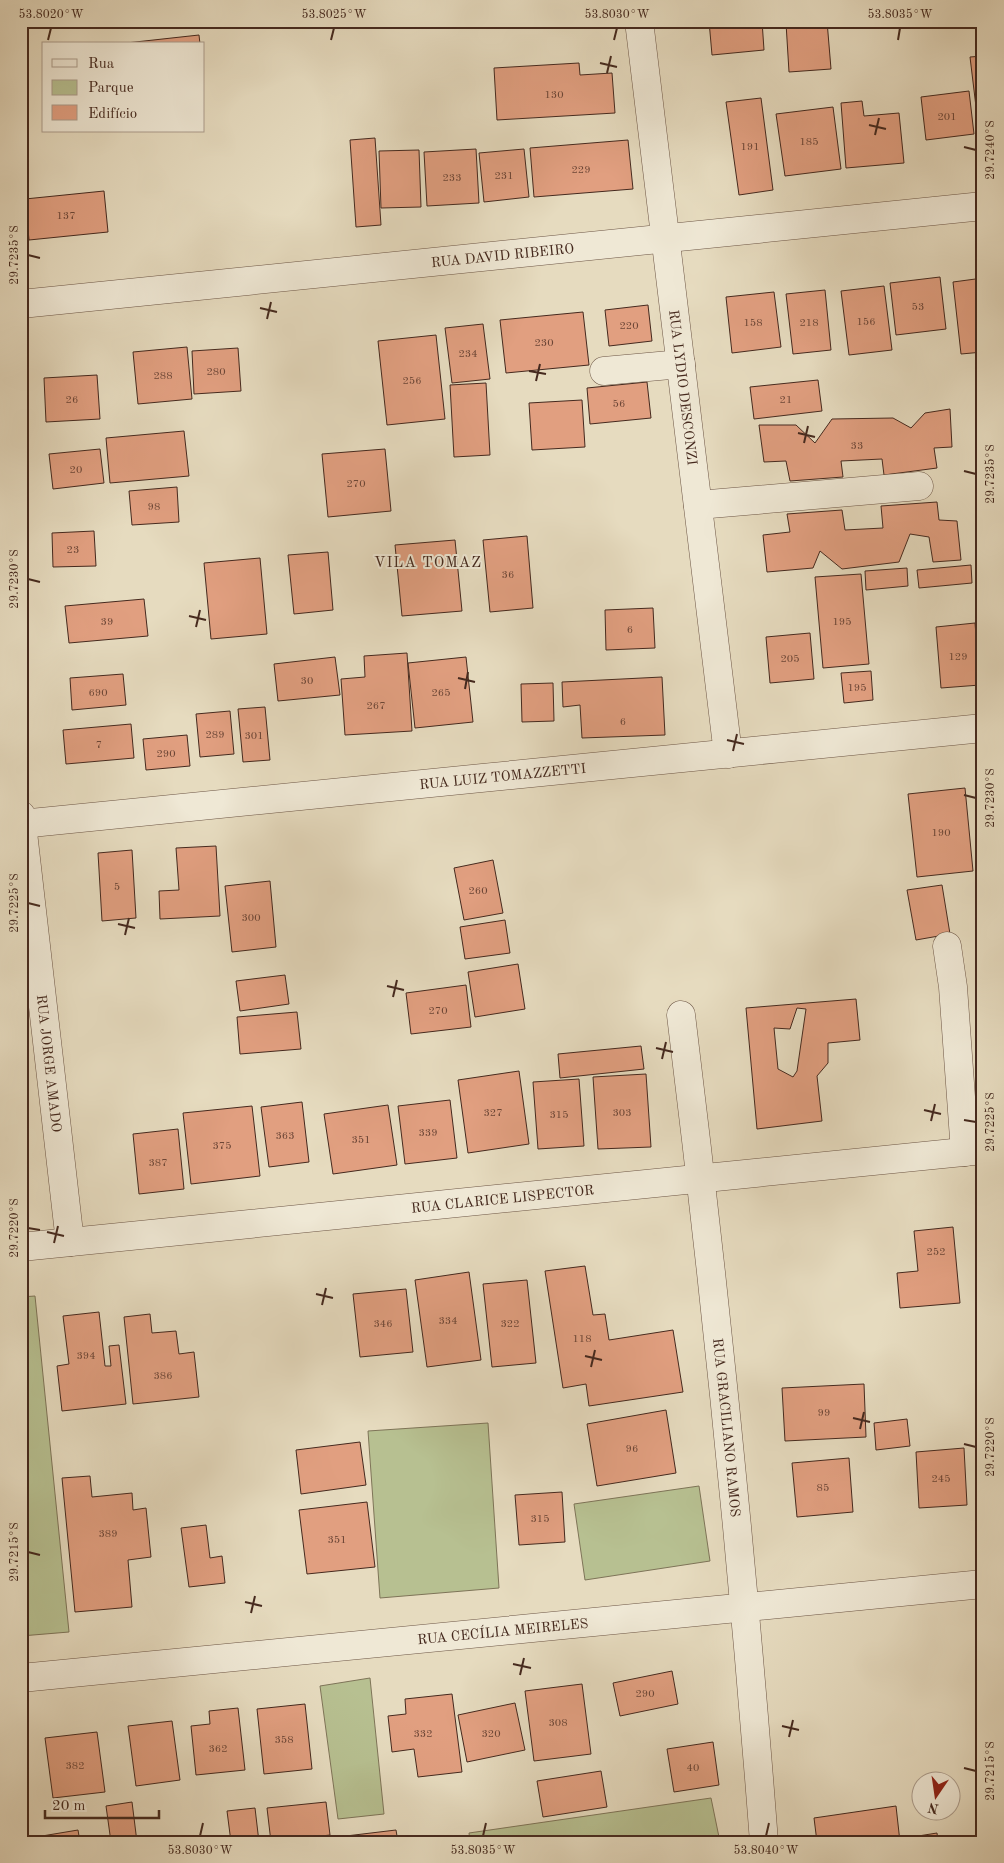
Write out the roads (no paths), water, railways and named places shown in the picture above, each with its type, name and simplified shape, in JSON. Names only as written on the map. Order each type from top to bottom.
[{"type":"street","name":"RUA LYDIO DESCONZI","points":[[639,21],[728,754]]},
{"type":"street","name":"RUA DAVID RIBEIRO","points":[[21,304],[983,206]]},
{"type":"street","points":[[604,371],[681,364]]},
{"type":"street","points":[[698,505],[918,486]]},
{"type":"street","name":"RUA LUIZ TOMAZZETTI","points":[[22,821],[983,728]]},
{"type":"street","name":"RUA JORGE AMADO","points":[[22,821],[70,1242]]},
{"type":"street","points":[[946,946],[974,1151]]},
{"type":"street","name":"RUA GRACILIANO RAMOS","points":[[681,1015],[701,1179],[746,1607],[764,1842]]},
{"type":"street","name":"RUA CLARICE LISPECTOR","points":[[21,1247],[974,1151]]},
{"type":"street","name":"RUA CECÍLIA MEIRELES","points":[[21,1678],[983,1584]]},
{"type":"district","name":"VILA TOMAZ","points":[[428,562]]}]
